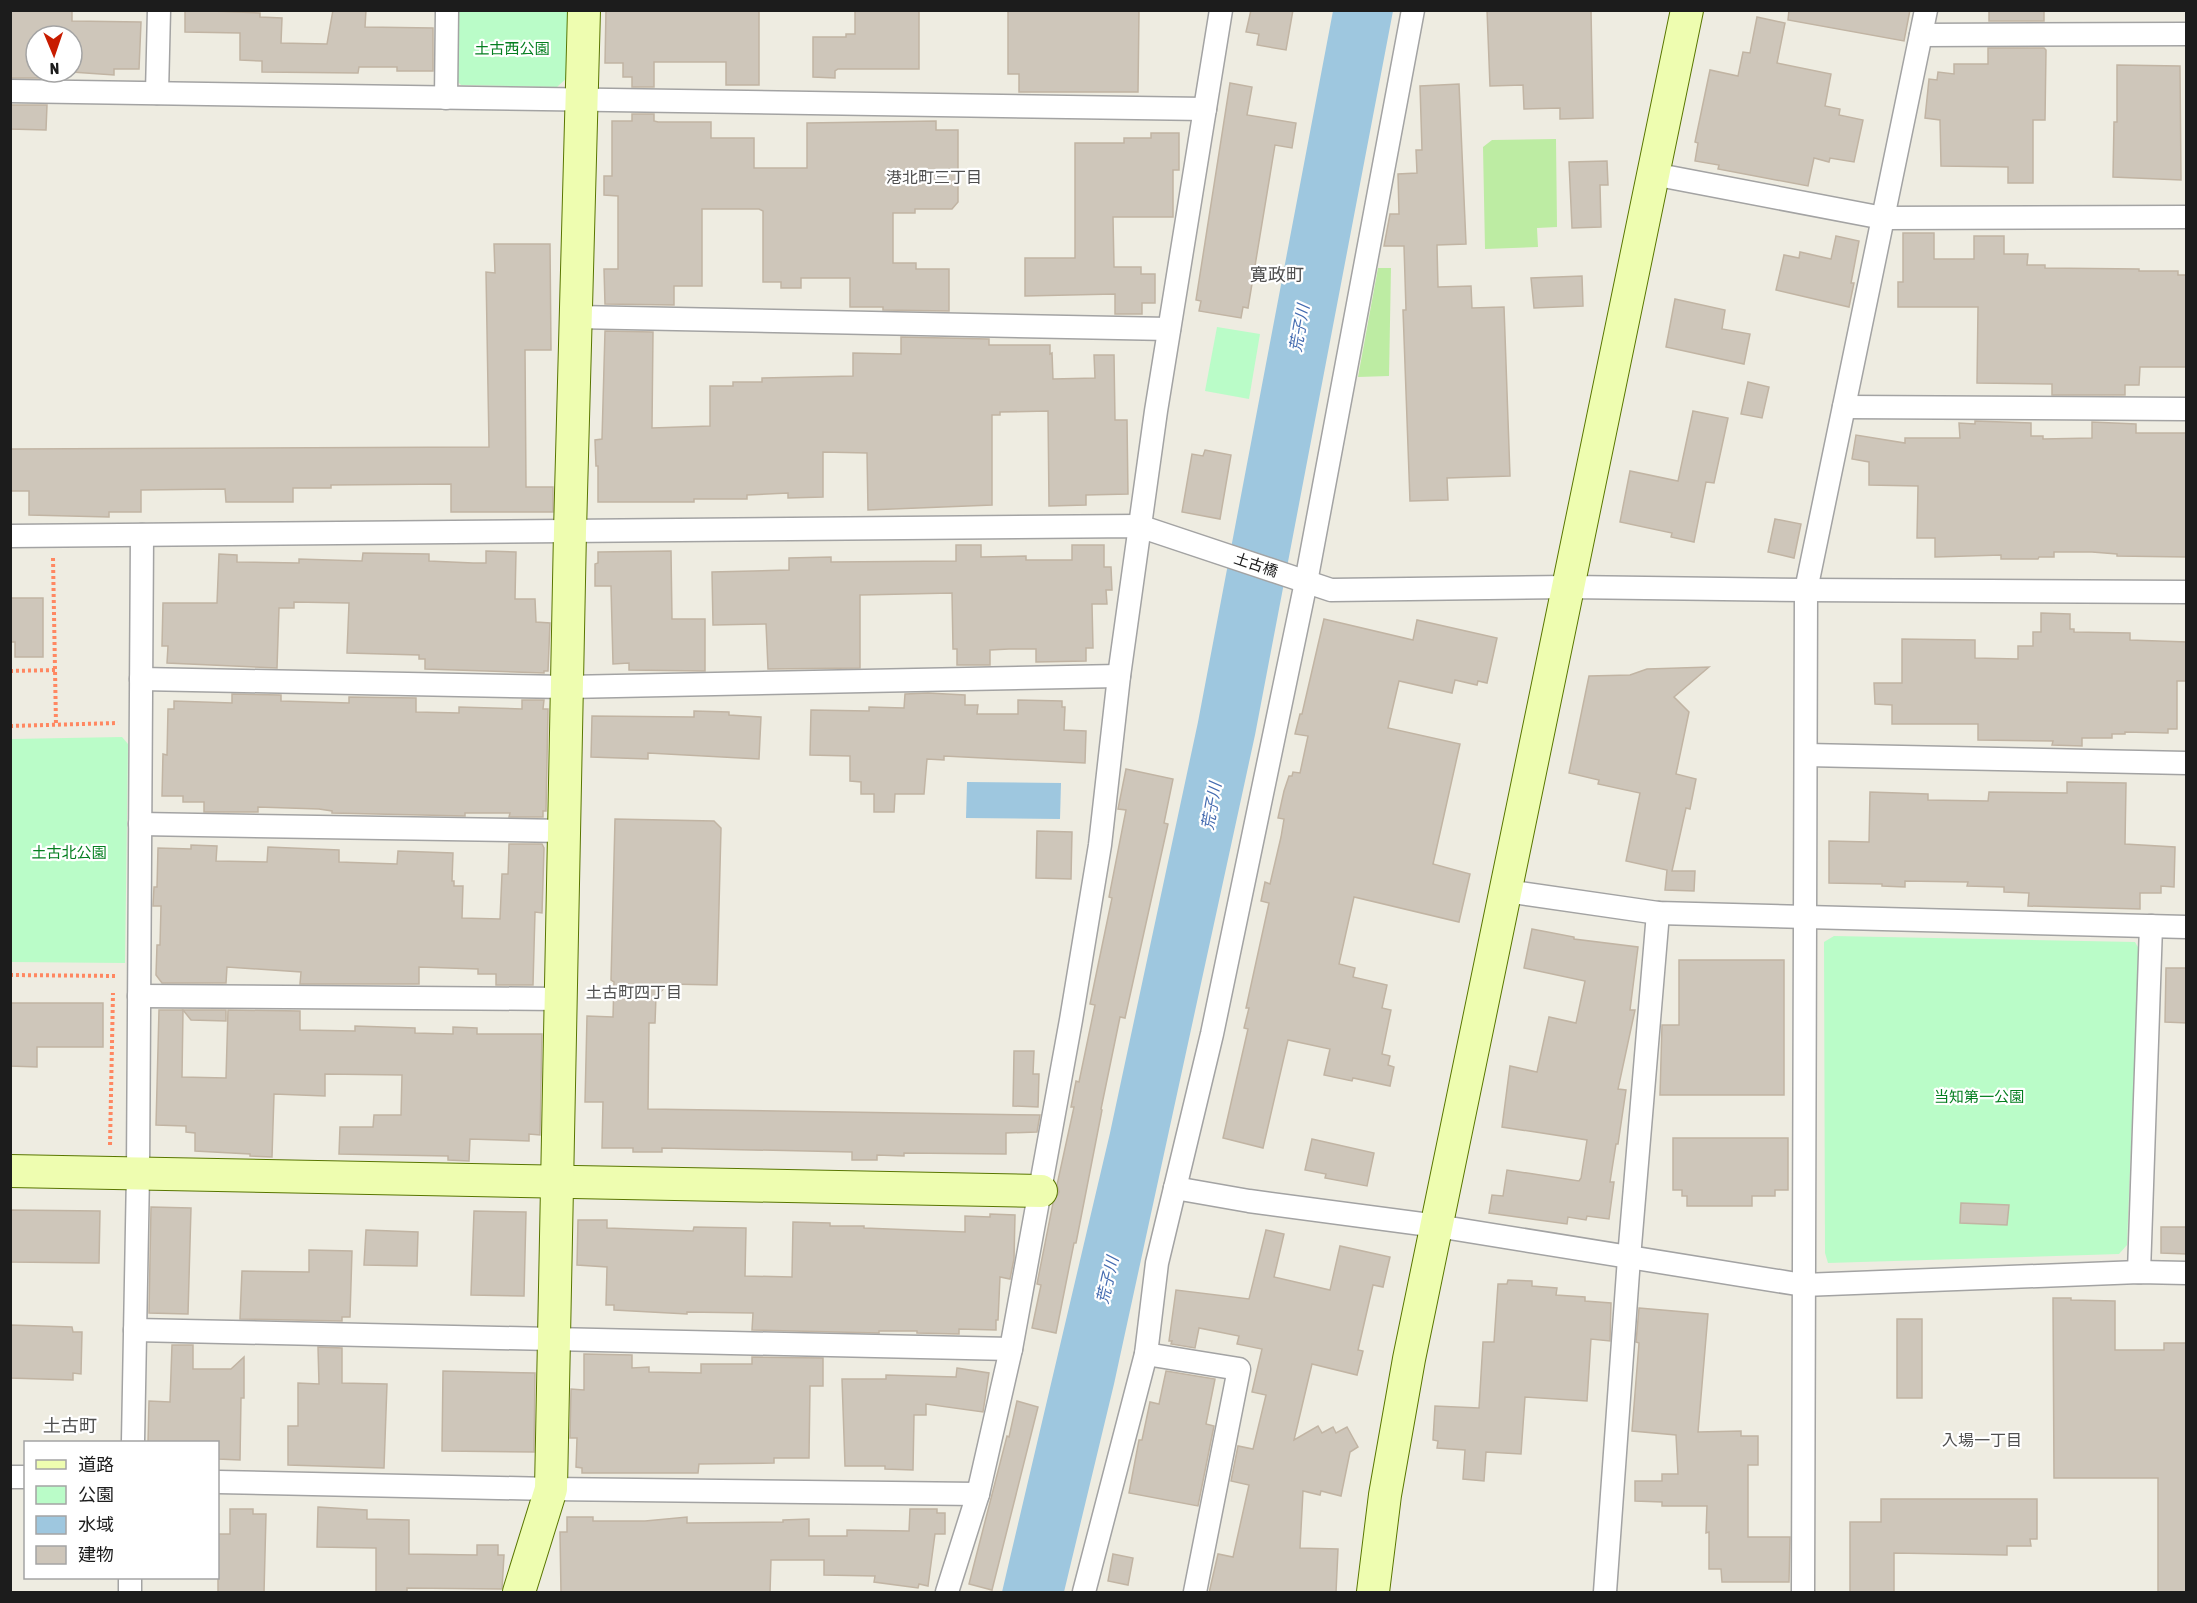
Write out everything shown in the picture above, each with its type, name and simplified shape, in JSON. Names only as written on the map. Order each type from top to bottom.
[{"type":"street","points":[[157,93],[159,10]]},
{"type":"street","points":[[446,98],[447,10]]},
{"type":"street","points":[[519,1593],[551,1490],[570,531],[584,10]]},
{"type":"street","points":[[947,1593],[978,1494],[1011,1349],[1041,1191],[1100,845],[1139,526],[1221,10]]},
{"type":"street","points":[[1084,1593],[1146,1354],[1157,1263],[1212,1034],[1413,10]]},
{"type":"street","points":[[1373,1593],[1384,1506],[1407,1371],[1687,10]]},
{"type":"street","points":[[1803,1593],[1806,591],[1926,10]]},
{"type":"street","points":[[1921,35],[2187,34]]},
{"type":"street","points":[[10,91],[1205,109]]},
{"type":"street","points":[[1653,174],[1883,218],[2187,217]]},
{"type":"street","points":[[576,317],[1169,329]]},
{"type":"street","points":[[1844,407],[2187,409]]},
{"type":"street","name":"土古橋","points":[[10,536],[1139,526],[1331,591],[1569,587],[1806,591],[2187,592]]},
{"type":"street","points":[[133,1441],[135,1330],[124,1173],[139,986],[142,535]]},
{"type":"street","points":[[141,678],[567,687],[1119,676]]},
{"type":"street","points":[[1806,755],[2187,763]]},
{"type":"street","points":[[140,824],[564,831]]},
{"type":"street","points":[[1506,891],[1658,913],[2187,927]]},
{"type":"street","points":[[1605,1593],[1629,1258],[1658,913]]},
{"type":"street","points":[[2139,1272],[2151,926]]},
{"type":"street","points":[[139,986],[561,999]]},
{"type":"street","points":[[10,1171],[1041,1191]]},
{"type":"street","points":[[1175,1188],[1250,1201],[1437,1226],[1803,1285],[2139,1272],[2187,1273]]},
{"type":"street","points":[[135,1330],[554,1341],[1011,1349]]},
{"type":"street","points":[[1146,1354],[1239,1369],[1195,1593]]},
{"type":"street","points":[[219,1482],[551,1490],[978,1494]]},
{"type":"path","points":[[53,536],[56,725]]},
{"type":"path","points":[[10,671],[55,670]]},
{"type":"path","points":[[10,726],[141,723]]},
{"type":"path","points":[[10,975],[139,986]]},
{"type":"path","points":[[113,988],[124,1173]]},
{"type":"green space","name":"土古西公園","points":[[455,11],[569,11],[568,77],[557,87],[461,85],[455,79]]},
{"type":"green space","points":[[1556,139],[1557,227],[1537,228],[1538,247],[1485,249],[1483,147],[1492,140]]},
{"type":"green space","points":[[1378,268],[1391,268],[1389,376],[1358,377]]},
{"type":"green space","points":[[1217,327],[1260,334],[1249,399],[1205,391]]},
{"type":"green space","name":"土古北公園","points":[[122,737],[128,744],[125,963],[11,962],[11,739]]},
{"type":"green space","name":"当知第一公園","points":[[1834,936],[2135,942],[2139,949],[2127,1245],[2119,1254],[1828,1263],[1825,1253],[1824,942]]},
{"type":"water","name":"荒子川","points":[[1333,11],[1393,11],[1255,735],[1114,1384],[1064,1592],[1002,1592],[1110,1133],[1198,722]]},
{"type":"water","points":[[967,782],[1061,783],[1060,819],[966,818]]},
{"type":"building","points":[[10,10],[72,10],[72,21],[141,22],[139,69],[114,69],[114,75],[84,73],[84,24],[24,24],[24,78],[10,78]]},
{"type":"building","points":[[185,10],[260,13],[260,17],[282,18],[281,43],[327,44],[333,10],[366,10],[365,27],[433,28],[433,71],[397,71],[397,67],[359,67],[358,73],[262,72],[262,61],[240,60],[240,33],[185,32]]},
{"type":"building","points":[[606,10],[759,10],[759,85],[726,85],[726,62],[654,62],[654,87],[632,87],[632,77],[623,77],[623,63],[605,63]]},
{"type":"building","points":[[855,10],[919,10],[919,69],[838,69],[835,71],[835,78],[813,77],[813,37],[846,37],[846,34],[855,34]]},
{"type":"building","points":[[1008,10],[1139,10],[1138,92],[1019,92],[1019,74],[1008,74]]},
{"type":"building","points":[[1251,10],[1293,10],[1286,50],[1257,45],[1259,34],[1246,32]]},
{"type":"building","points":[[1487,10],[1591,10],[1593,118],[1560,119],[1560,108],[1524,109],[1523,85],[1490,86]]},
{"type":"building","points":[[1789,10],[1910,10],[1904,41],[1788,20]]},
{"type":"building","points":[[1989,10],[2044,10],[2044,21],[1989,21]]},
{"type":"building","points":[[1757,17],[1785,23],[1777,63],[1831,74],[1825,106],[1840,109],[1839,115],[1863,120],[1854,162],[1830,158],[1829,162],[1814,158],[1808,186],[1718,169],[1719,165],[1695,161],[1698,143],[1695,142],[1710,70],[1738,76],[1743,52],[1750,53]]},
{"type":"building","points":[[1988,48],[2044,48],[2046,50],[2045,120],[2033,120],[2033,183],[2008,183],[2008,167],[1941,166],[1940,120],[1925,118],[1929,79],[1937,80],[1938,72],[1954,74],[1954,64],[1988,64]]},
{"type":"building","points":[[2117,65],[2180,66],[2181,180],[2113,177],[2114,122],[2117,122]]},
{"type":"building","points":[[1230,83],[1252,87],[1247,115],[1296,123],[1292,148],[1275,145],[1248,308],[1243,307],[1241,318],[1199,311],[1201,301],[1196,300]]},
{"type":"building","points":[[1459,84],[1466,244],[1437,245],[1438,287],[1471,286],[1472,308],[1504,307],[1510,476],[1447,478],[1448,500],[1410,501],[1403,310],[1406,310],[1404,246],[1384,246],[1390,214],[1399,214],[1398,174],[1417,173],[1416,150],[1422,150],[1420,86]]},
{"type":"building","points":[[10,105],[47,105],[46,130],[10,129]]},
{"type":"building","points":[[632,114],[654,114],[654,121],[658,122],[711,122],[711,138],[754,138],[754,168],[807,168],[807,123],[936,121],[936,130],[958,130],[958,202],[952,209],[915,209],[915,213],[893,213],[893,263],[916,263],[916,269],[949,269],[949,311],[850,307],[850,278],[801,278],[801,288],[781,288],[781,282],[763,282],[763,211],[759,209],[702,209],[702,286],[674,286],[674,305],[605,304],[604,269],[618,269],[618,196],[604,195],[604,176],[612,176],[612,121],[632,121]]},
{"type":"building","points":[[1151,133],[1179,133],[1179,170],[1173,170],[1173,217],[1113,217],[1114,267],[1141,267],[1141,274],[1155,274],[1155,303],[1142,303],[1142,314],[1115,314],[1115,294],[1025,296],[1025,258],[1075,258],[1075,143],[1124,143],[1124,138],[1151,138]]},
{"type":"building","points":[[1607,161],[1608,185],[1600,185],[1601,227],[1572,228],[1569,162]]},
{"type":"building","points":[[1903,233],[1934,233],[1934,259],[1974,259],[1974,236],[2004,236],[2004,254],[2028,254],[2027,265],[2045,265],[2045,268],[2178,271],[2178,275],[2187,275],[2187,367],[2140,367],[2139,385],[2125,385],[2125,395],[2052,395],[2052,384],[1977,383],[1978,307],[1898,307],[1898,282],[1903,282]]},
{"type":"building","points":[[1836,236],[1859,241],[1849,307],[1776,290],[1784,255],[1799,258],[1800,252],[1831,259]]},
{"type":"building","points":[[494,244],[550,244],[551,350],[525,350],[526,487],[553,487],[553,512],[451,512],[451,484],[331,485],[331,488],[293,488],[293,502],[226,502],[225,489],[141,490],[141,512],[109,512],[109,517],[29,515],[29,491],[10,491],[10,449],[489,447],[486,272],[495,273]]},
{"type":"building","points":[[1582,276],[1583,306],[1534,308],[1531,278]]},
{"type":"building","points":[[1675,299],[1725,310],[1722,329],[1750,334],[1744,364],[1666,347]]},
{"type":"building","points":[[605,331],[653,332],[652,428],[710,426],[710,386],[733,386],[733,382],[762,382],[762,378],[853,376],[853,353],[901,354],[901,337],[989,339],[989,345],[1050,345],[1053,379],[1095,378],[1094,355],[1114,355],[1115,420],[1127,420],[1128,494],[1086,495],[1086,505],[1049,506],[1048,411],[1000,412],[1000,415],[992,415],[992,505],[868,510],[867,453],[823,452],[823,497],[788,498],[788,493],[747,495],[747,499],[694,499],[694,502],[598,502],[595,440],[602,439]]},
{"type":"building","points":[[1748,382],[1769,387],[1762,418],[1741,414]]},
{"type":"building","points":[[1693,411],[1728,418],[1714,483],[1706,482],[1694,542],[1671,537],[1672,533],[1620,522],[1630,471],[1678,481]]},
{"type":"building","points":[[1975,421],[2031,423],[2031,436],[2043,436],[2043,439],[2092,438],[2092,422],[2136,424],[2136,433],[2187,433],[2187,557],[2054,552],[2054,557],[2039,557],[2038,559],[2001,559],[2001,555],[1935,557],[1935,538],[1917,538],[1918,486],[1869,485],[1869,462],[1852,459],[1856,435],[1905,443],[1905,438],[1960,438],[1959,423],[1975,424]]},
{"type":"building","points":[[1205,450],[1231,455],[1220,519],[1182,512],[1192,454],[1203,456]]},
{"type":"building","points":[[1775,519],[1801,524],[1794,558],[1768,552]]},
{"type":"building","points":[[956,545],[981,545],[981,557],[1026,556],[1026,560],[1072,560],[1072,545],[1104,545],[1104,567],[1111,567],[1112,590],[1106,590],[1107,604],[1092,604],[1093,648],[1086,648],[1086,661],[1036,662],[1036,649],[1009,649],[990,650],[990,665],[957,665],[957,649],[953,649],[952,593],[860,595],[860,668],[768,669],[766,624],[713,625],[712,572],[789,570],[789,558],[831,557],[831,562],[956,561]]},
{"type":"building","points":[[486,551],[516,552],[515,599],[535,599],[536,622],[550,623],[548,671],[544,673],[425,669],[425,659],[419,659],[419,655],[347,653],[349,603],[294,602],[294,608],[279,608],[277,668],[167,663],[168,646],[162,646],[163,603],[217,603],[219,554],[237,555],[237,562],[299,563],[299,559],[362,561],[363,553],[429,554],[429,561],[486,563]]},
{"type":"building","points":[[671,551],[672,619],[705,619],[705,671],[629,670],[629,663],[613,664],[611,586],[595,586],[595,564],[598,563],[598,552]]},
{"type":"building","points":[[10,598],[43,598],[43,657],[15,657],[15,642],[10,642]]},
{"type":"building","points":[[2041,613],[2070,614],[2070,629],[2074,629],[2074,632],[2130,633],[2130,640],[2187,642],[2187,681],[2177,681],[2177,729],[2168,729],[2168,733],[2125,732],[2125,734],[2112,734],[2112,738],[2082,738],[2082,746],[2052,745],[2053,741],[1978,740],[1978,724],[1892,724],[1892,705],[1875,704],[1874,683],[1902,683],[1902,639],[1975,640],[1975,658],[2018,659],[2018,646],[2033,646],[2033,632],[2041,632]]},
{"type":"building","points":[[1324,619],[1413,640],[1417,620],[1497,638],[1487,683],[1478,681],[1477,685],[1455,680],[1452,693],[1399,681],[1388,728],[1460,744],[1433,864],[1470,874],[1459,922],[1354,897],[1339,964],[1355,968],[1353,977],[1387,985],[1382,1008],[1391,1010],[1382,1054],[1390,1056],[1388,1065],[1394,1067],[1390,1086],[1353,1078],[1352,1081],[1324,1075],[1330,1049],[1288,1040],[1263,1148],[1223,1138],[1248,1029],[1244,1028],[1249,1008],[1246,1008],[1269,903],[1261,901],[1265,882],[1270,884],[1281,837],[1284,819],[1278,818],[1284,791],[1289,776],[1292,776],[1293,772],[1300,773],[1308,736],[1295,734],[1300,714],[1302,714]]},
{"type":"building","points":[[1709,667],[1674,697],[1689,712],[1676,774],[1696,779],[1690,809],[1686,808],[1672,871],[1695,871],[1694,891],[1665,890],[1667,870],[1626,861],[1640,793],[1598,784],[1599,780],[1569,773],[1589,676],[1630,675],[1647,669]]},
{"type":"building","points":[[232,694],[281,695],[281,701],[349,703],[349,697],[416,698],[416,712],[459,713],[459,707],[522,709],[522,700],[544,700],[543,709],[548,709],[546,811],[543,811],[543,817],[509,817],[510,813],[465,813],[465,816],[332,813],[332,811],[319,809],[258,807],[258,812],[204,812],[204,802],[183,802],[183,796],[162,796],[163,754],[167,755],[168,709],[174,709],[174,701],[232,703]]},
{"type":"building","points":[[905,694],[965,695],[965,705],[978,705],[977,714],[1018,714],[1018,700],[1062,701],[1062,707],[1065,707],[1064,730],[1086,731],[1085,763],[944,756],[944,760],[927,759],[924,794],[895,794],[894,812],[874,812],[874,794],[861,794],[861,782],[850,781],[850,756],[810,755],[811,710],[869,711],[869,707],[904,708]]},
{"type":"building","points":[[694,711],[729,712],[729,715],[761,717],[759,759],[648,753],[648,759],[591,757],[592,716],[694,717]]},
{"type":"building","points":[[1126,769],[1173,779],[1164,823],[1168,824],[1125,1018],[1120,1017],[1056,1333],[1032,1328],[1041,1285],[1037,1284],[1053,1203],[1059,1192],[1057,1185],[1074,1107],[1071,1107],[1076,1081],[1079,1082],[1095,1005],[1090,1004],[1112,898],[1109,897],[1126,810],[1118,809]]},
{"type":"building","points":[[2067,782],[2126,783],[2125,844],[2175,847],[2174,887],[2161,886],[2161,893],[2140,893],[2140,909],[2028,906],[2029,893],[2004,892],[2004,887],[1967,886],[1968,882],[1905,881],[1905,887],[1829,883],[1829,841],[1869,842],[1870,792],[1928,794],[1928,800],[1988,801],[1989,792],[2067,793]]},
{"type":"building","points":[[615,819],[714,821],[721,828],[717,985],[669,984],[656,996],[655,1023],[649,1023],[648,1109],[1040,1115],[1037,1132],[1006,1133],[1006,1154],[904,1153],[904,1156],[877,1155],[877,1160],[852,1160],[852,1152],[662,1148],[662,1152],[633,1152],[633,1148],[602,1148],[603,1102],[585,1102],[587,1016],[613,1017],[614,982],[611,980]]},
{"type":"building","points":[[1037,831],[1072,832],[1071,879],[1036,878]]},
{"type":"building","points":[[509,844],[542,844],[544,848],[542,913],[535,912],[533,985],[496,985],[496,974],[478,974],[478,969],[419,967],[419,984],[300,984],[301,972],[227,967],[226,983],[162,983],[156,975],[157,945],[160,945],[161,906],[153,906],[154,887],[157,887],[158,848],[191,849],[191,845],[217,846],[216,861],[267,862],[268,847],[339,850],[339,862],[397,864],[398,851],[453,853],[452,881],[454,881],[454,886],[463,886],[462,918],[500,919],[502,874],[508,874]]},
{"type":"building","points":[[1532,929],[1574,937],[1574,939],[1638,947],[1630,1010],[1635,1010],[1618,1089],[1626,1090],[1610,1182],[1614,1182],[1609,1219],[1587,1216],[1586,1220],[1568,1217],[1567,1224],[1489,1213],[1492,1195],[1503,1196],[1507,1170],[1579,1181],[1587,1140],[1502,1127],[1510,1066],[1537,1072],[1549,1017],[1576,1023],[1585,981],[1524,968]]},
{"type":"building","points":[[1679,960],[1784,960],[1784,1095],[1660,1095],[1662,1025],[1679,1025]]},
{"type":"building","points":[[2166,968],[2187,968],[2187,1023],[2165,1022]]},
{"type":"building","points":[[10,1003],[103,1003],[103,1047],[37,1047],[37,1067],[10,1066]]},
{"type":"building","points":[[159,1010],[183,1010],[182,1077],[226,1078],[228,1010],[300,1011],[300,1030],[355,1031],[355,1026],[415,1028],[415,1033],[453,1034],[453,1027],[477,1028],[477,1034],[542,1034],[540,1135],[529,1134],[529,1141],[470,1139],[469,1161],[448,1160],[448,1156],[339,1154],[340,1127],[373,1127],[374,1115],[401,1115],[402,1075],[325,1074],[325,1096],[274,1094],[272,1157],[195,1151],[195,1133],[186,1132],[186,1126],[156,1125]]},
{"type":"building","points":[[183,1010],[226,1010],[226,1021],[191,1020]]},
{"type":"building","points":[[1014,1051],[1034,1051],[1033,1074],[1039,1074],[1038,1107],[1013,1106]]},
{"type":"building","points":[[1673,1138],[1788,1138],[1788,1190],[1775,1190],[1775,1196],[1752,1196],[1752,1206],[1687,1206],[1687,1196],[1682,1196],[1682,1190],[1673,1190]]},
{"type":"building","points":[[1312,1139],[1374,1153],[1367,1186],[1325,1178],[1326,1174],[1305,1170]]},
{"type":"building","points":[[1961,1203],[2009,1205],[2007,1225],[1960,1223]]},
{"type":"building","points":[[151,1207],[191,1208],[188,1314],[149,1313]]},
{"type":"building","points":[[10,1210],[100,1211],[99,1263],[10,1262]]},
{"type":"building","points":[[474,1211],[526,1212],[524,1296],[471,1295]]},
{"type":"building","points":[[990,1214],[1015,1215],[1014,1259],[1010,1279],[1000,1277],[996,1330],[959,1329],[959,1334],[917,1333],[917,1331],[879,1331],[879,1333],[752,1330],[753,1313],[687,1312],[687,1314],[614,1310],[614,1305],[606,1305],[607,1267],[577,1265],[578,1220],[607,1220],[607,1228],[693,1231],[694,1227],[746,1228],[745,1276],[792,1277],[793,1222],[830,1223],[830,1226],[864,1226],[864,1228],[965,1232],[965,1216],[990,1217]]},
{"type":"building","points":[[2161,1227],[2187,1227],[2187,1254],[2161,1253]]},
{"type":"building","points":[[366,1230],[418,1232],[417,1266],[364,1265]]},
{"type":"building","points":[[1266,1230],[1284,1234],[1274,1277],[1330,1290],[1340,1246],[1390,1257],[1383,1287],[1373,1285],[1358,1350],[1363,1351],[1357,1375],[1312,1364],[1294,1440],[1318,1426],[1322,1433],[1333,1427],[1336,1433],[1347,1427],[1358,1447],[1350,1452],[1341,1496],[1321,1491],[1320,1495],[1303,1491],[1300,1548],[1338,1549],[1336,1593],[1209,1593],[1218,1554],[1233,1557],[1249,1485],[1231,1481],[1238,1446],[1253,1449],[1266,1395],[1252,1392],[1262,1349],[1237,1344],[1239,1336],[1199,1328],[1195,1348],[1171,1344],[1172,1341],[1169,1341],[1176,1290],[1249,1299]]},
{"type":"building","points":[[309,1250],[352,1251],[350,1317],[342,1317],[342,1321],[240,1319],[242,1271],[309,1272]]},
{"type":"building","points":[[1508,1280],[1532,1281],[1532,1286],[1557,1288],[1556,1295],[1585,1297],[1585,1301],[1611,1303],[1610,1341],[1591,1339],[1587,1401],[1525,1397],[1521,1454],[1486,1452],[1484,1481],[1463,1479],[1465,1450],[1437,1448],[1438,1441],[1433,1440],[1435,1406],[1479,1408],[1483,1342],[1494,1342],[1498,1284],[1507,1284]]},
{"type":"building","points":[[2053,1298],[2115,1301],[2115,1350],[2164,1350],[2164,1343],[2187,1343],[2187,1593],[2158,1593],[2158,1478],[2054,1478]]},
{"type":"building","points":[[1639,1308],[1708,1314],[1698,1432],[1741,1431],[1741,1436],[1758,1436],[1758,1465],[1748,1465],[1748,1537],[1790,1537],[1789,1582],[1722,1582],[1721,1569],[1709,1569],[1709,1532],[1706,1533],[1707,1506],[1662,1506],[1662,1502],[1635,1501],[1635,1481],[1662,1481],[1662,1474],[1678,1474],[1676,1435],[1632,1431],[1639,1343],[1636,1342]]},
{"type":"building","points":[[1897,1319],[1922,1319],[1922,1398],[1897,1398]]},
{"type":"building","points":[[10,1325],[72,1327],[73,1332],[82,1332],[81,1374],[73,1373],[73,1380],[10,1378]]},
{"type":"building","points":[[172,1345],[193,1345],[193,1369],[231,1369],[244,1357],[240,1460],[219,1459],[219,1441],[148,1441],[149,1401],[170,1402]]},
{"type":"building","points":[[318,1347],[342,1348],[342,1383],[387,1384],[384,1468],[288,1465],[288,1426],[298,1426],[298,1383],[319,1384]]},
{"type":"building","points":[[584,1354],[632,1355],[632,1368],[649,1367],[649,1372],[701,1373],[701,1364],[752,1364],[752,1357],[823,1358],[823,1386],[810,1386],[809,1458],[774,1458],[774,1463],[699,1464],[698,1473],[582,1473],[582,1468],[576,1467],[577,1438],[570,1438],[571,1389],[584,1390]]},
{"type":"building","points":[[957,1368],[989,1373],[983,1412],[926,1404],[926,1415],[914,1415],[913,1470],[885,1469],[885,1466],[845,1466],[842,1379],[886,1379],[886,1375],[956,1377]]},
{"type":"building","points":[[443,1371],[535,1373],[534,1452],[442,1451]]},
{"type":"building","points":[[1166,1371],[1215,1379],[1206,1424],[1214,1426],[1198,1506],[1129,1493],[1139,1440],[1142,1440],[1150,1402],[1159,1404]]},
{"type":"building","points":[[1017,1401],[1038,1407],[992,1590],[969,1584]]},
{"type":"building","points":[[1881,1499],[2037,1499],[2037,1539],[2030,1539],[2031,1546],[2007,1546],[2007,1555],[1894,1553],[1894,1593],[1850,1593],[1850,1522],[1881,1522]]},
{"type":"building","points":[[318,1507],[367,1510],[367,1519],[409,1520],[409,1554],[477,1555],[477,1545],[498,1545],[498,1555],[504,1555],[502,1589],[407,1588],[407,1593],[376,1593],[376,1548],[317,1547]]},
{"type":"building","points":[[230,1509],[253,1509],[253,1514],[266,1514],[264,1593],[218,1593],[219,1534],[230,1534]]},
{"type":"building","points":[[910,1509],[937,1509],[937,1513],[945,1513],[945,1534],[935,1534],[928,1586],[919,1584],[918,1588],[874,1582],[875,1576],[824,1575],[824,1560],[771,1560],[770,1593],[561,1593],[560,1532],[567,1532],[567,1517],[593,1517],[593,1521],[645,1521],[687,1517],[687,1523],[783,1522],[783,1520],[809,1519],[809,1536],[847,1536],[847,1530],[909,1531]]},
{"type":"building","points":[[1113,1554],[1133,1558],[1128,1585],[1108,1581]]},
{"type":"district","name":"港北町三丁目","points":[[934,177]]},
{"type":"district","name":"寛政町","points":[[1277,275]]},
{"type":"district","name":"土古町四丁目","points":[[634,992]]},
{"type":"district","name":"土古町","points":[[70,1426]]},
{"type":"district","name":"入場一丁目","points":[[1982,1440]]}]
